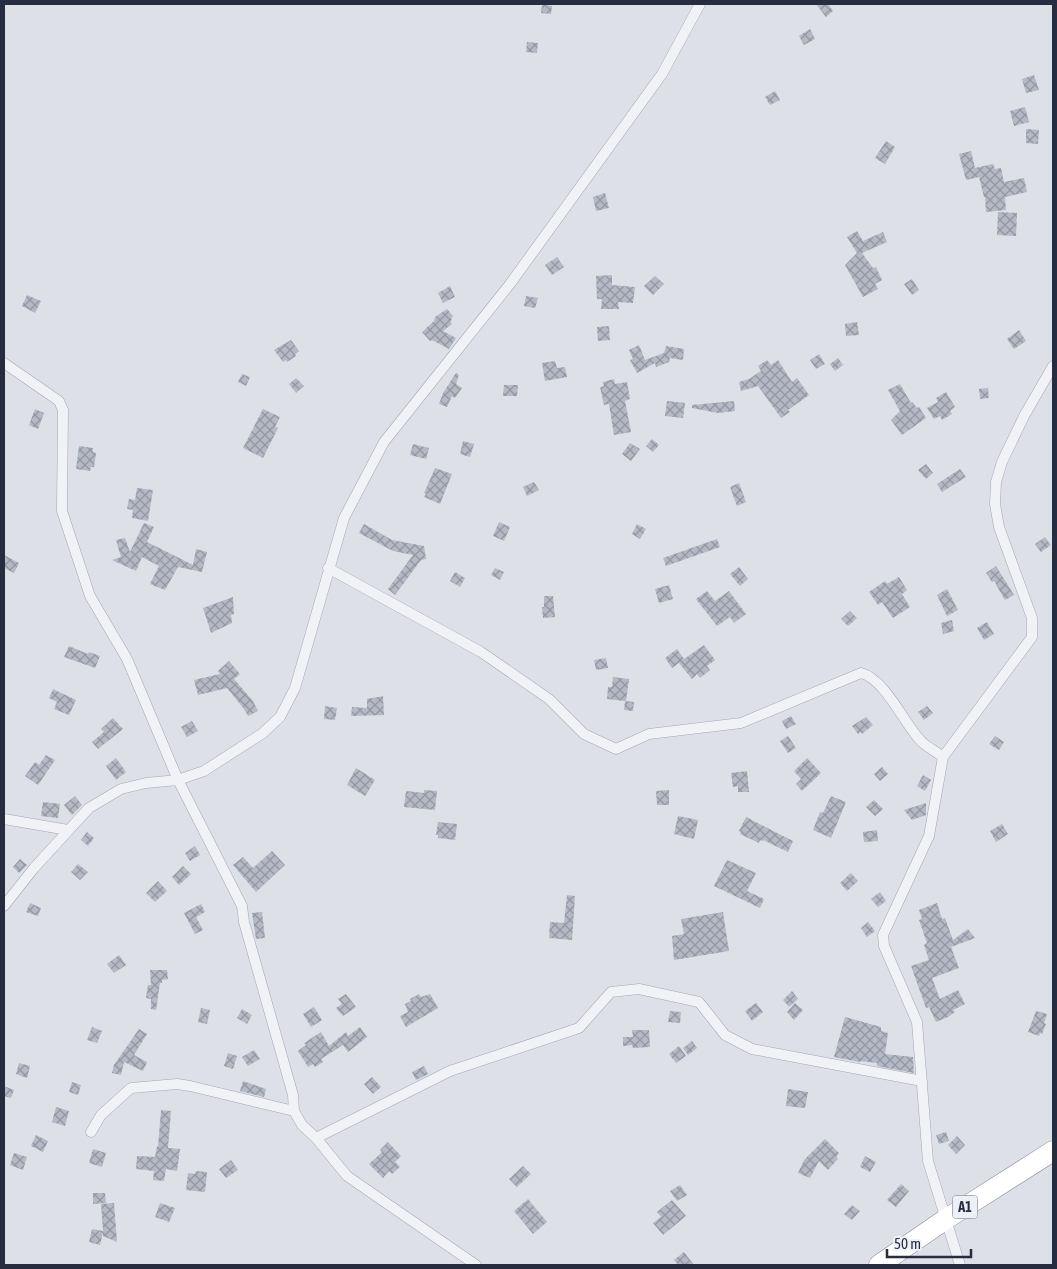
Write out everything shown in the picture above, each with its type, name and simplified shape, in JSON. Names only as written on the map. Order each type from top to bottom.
[{"type":"highway","name":"A1","points":[[879,1265],[946,1219],[1053,1151]]},
{"type":"street","points":[[4,906],[34,868],[89,808],[121,789],[146,783],[178,780],[204,771],[263,733],[280,717],[295,688],[328,568],[344,518],[384,442],[510,284],[662,74],[700,4]]},
{"type":"street","points":[[4,363],[59,401],[63,410],[62,510],[90,596],[127,659],[178,780],[242,906],[244,922],[293,1095],[294,1111],[302,1125],[316,1138],[347,1176],[476,1265]]},
{"type":"street","points":[[960,1265],[928,1161],[917,1022],[884,946],[883,934],[929,836],[943,756],[1032,637],[1032,618],[999,527],[995,504],[996,482],[1002,462],[1017,431],[1053,366]]},
{"type":"street","points":[[328,568],[480,652],[549,699],[584,734],[616,749],[649,734],[741,723],[861,673],[867,675],[891,698],[921,741],[943,756]]},
{"type":"street","points":[[4,818],[68,830]]},
{"type":"street","points":[[316,1138],[450,1071],[579,1028],[611,992],[639,989],[699,1002],[725,1035],[752,1049],[922,1081]]},
{"type":"street","points":[[91,1132],[101,1114],[131,1088],[184,1085],[294,1111]]},
{"type":"building","points":[[542,4],[552,6],[551,14],[541,13]]},
{"type":"building","points":[[816,4],[828,4],[833,11],[826,17]]},
{"type":"building","points":[[810,29],[815,39],[804,45],[799,36]]},
{"type":"building","points":[[527,42],[538,43],[537,53],[526,52]]},
{"type":"building","points":[[1034,75],[1039,90],[1026,93],[1022,79]]},
{"type":"building","points":[[775,91],[780,100],[770,105],[765,97]]},
{"type":"building","points":[[1025,107],[1029,122],[1014,126],[1010,111]]},
{"type":"building","points":[[1026,129],[1039,130],[1038,144],[1026,143]]},
{"type":"building","points":[[886,141],[895,147],[885,164],[875,158]]},
{"type":"building","points":[[971,151],[975,168],[993,164],[995,169],[1001,168],[1004,182],[1024,178],[1027,192],[1005,197],[1006,210],[986,212],[985,197],[979,177],[966,180],[959,154]]},
{"type":"building","points":[[605,193],[609,208],[596,211],[593,197]]},
{"type":"building","points":[[998,212],[1017,213],[1016,236],[997,235]]},
{"type":"building","points":[[857,231],[863,241],[883,232],[887,242],[862,253],[873,268],[876,267],[882,280],[875,284],[878,289],[863,297],[845,265],[857,253],[847,237]]},
{"type":"building","points":[[557,257],[564,267],[552,275],[545,265]]},
{"type":"building","points":[[612,275],[612,285],[635,287],[633,303],[618,302],[619,309],[601,309],[602,299],[597,299],[596,276]]},
{"type":"building","points":[[655,276],[664,284],[653,295],[644,286]]},
{"type":"building","points":[[912,279],[919,290],[912,295],[904,284]]},
{"type":"building","points":[[450,286],[455,297],[443,303],[438,293]]},
{"type":"building","points":[[27,295],[41,301],[35,313],[22,306]]},
{"type":"building","points":[[526,296],[538,298],[535,308],[524,306]]},
{"type":"building","points":[[447,309],[453,316],[450,321],[452,324],[443,331],[456,338],[449,349],[432,340],[430,341],[422,332],[434,321],[435,317]]},
{"type":"building","points":[[857,322],[859,335],[846,336],[845,324]]},
{"type":"building","points":[[609,326],[610,340],[598,341],[597,327]]},
{"type":"building","points":[[1019,330],[1026,341],[1014,349],[1007,339]]},
{"type":"building","points":[[291,340],[299,351],[295,354],[296,356],[287,362],[286,360],[283,362],[274,350]]},
{"type":"building","points":[[639,345],[645,360],[664,353],[666,346],[684,349],[683,360],[670,358],[669,362],[656,367],[655,363],[637,373],[630,360],[633,359],[629,350]]},
{"type":"building","points":[[819,354],[825,364],[816,369],[810,360]]},
{"type":"building","points":[[838,358],[843,365],[835,371],[830,364]]},
{"type":"building","points":[[767,360],[771,365],[778,360],[792,382],[797,378],[809,395],[788,410],[790,412],[781,418],[758,386],[741,391],[739,382],[749,379],[761,371],[758,366]]},
{"type":"building","points":[[555,361],[557,368],[565,367],[567,377],[545,381],[542,363]]},
{"type":"building","points":[[456,373],[459,375],[456,384],[462,388],[455,398],[452,396],[447,407],[439,404],[443,393]]},
{"type":"building","points":[[242,374],[250,377],[246,386],[238,382]]},
{"type":"building","points":[[296,378],[304,386],[296,393],[289,384]]},
{"type":"building","points":[[614,379],[615,384],[627,382],[630,399],[625,401],[631,432],[614,435],[609,404],[604,405],[600,387],[604,386],[603,382]]},
{"type":"building","points":[[900,384],[911,403],[917,408],[919,407],[926,418],[902,435],[891,420],[900,411],[888,390]]},
{"type":"building","points":[[504,385],[518,385],[517,396],[503,396]]},
{"type":"building","points":[[988,388],[989,398],[980,399],[979,389]]},
{"type":"building","points":[[946,392],[955,407],[950,411],[952,414],[942,420],[940,416],[934,419],[927,408],[938,402],[936,398]]},
{"type":"building","points":[[667,401],[685,403],[683,418],[665,416]]},
{"type":"building","points":[[734,401],[735,411],[718,413],[692,408],[692,405]]},
{"type":"building","points":[[35,409],[44,413],[38,429],[29,425]]},
{"type":"building","points":[[263,409],[280,417],[275,427],[278,428],[263,458],[243,448]]},
{"type":"building","points":[[652,439],[659,445],[653,452],[646,446]]},
{"type":"building","points":[[463,441],[474,444],[470,457],[460,454]]},
{"type":"building","points":[[630,443],[640,449],[631,461],[622,454]]},
{"type":"building","points":[[413,444],[429,448],[426,459],[410,455]]},
{"type":"building","points":[[79,446],[93,448],[93,452],[96,453],[94,467],[91,467],[90,471],[76,469]]},
{"type":"building","points":[[926,464],[933,473],[926,479],[918,470]]},
{"type":"building","points":[[435,468],[452,474],[440,504],[424,497]]},
{"type":"building","points":[[960,469],[966,477],[942,492],[937,484]]},
{"type":"building","points":[[534,482],[539,490],[527,496],[523,487]]},
{"type":"building","points":[[739,483],[746,502],[737,506],[730,487]]},
{"type":"building","points":[[137,488],[153,490],[148,521],[132,518],[133,510],[127,509],[129,499],[135,500]]},
{"type":"building","points":[[499,522],[510,527],[504,541],[493,536]]},
{"type":"building","points":[[144,523],[154,527],[147,542],[193,565],[196,549],[207,552],[202,572],[178,567],[165,590],[150,584],[159,566],[142,557],[136,571],[112,560],[121,557],[116,540],[125,538],[130,552]]},
{"type":"building","points":[[364,524],[392,540],[424,546],[426,559],[421,560],[395,595],[388,589],[413,555],[393,551],[359,533]]},
{"type":"building","points":[[637,524],[646,529],[640,539],[632,534]]},
{"type":"building","points":[[1045,537],[1051,545],[1041,552],[1035,544]]},
{"type":"building","points":[[717,539],[720,547],[666,566],[663,558]]},
{"type":"building","points":[[4,555],[19,563],[14,573],[4,568]]},
{"type":"building","points":[[996,566],[1014,595],[1005,600],[994,581],[992,582],[986,573]]},
{"type":"building","points":[[739,567],[748,579],[740,586],[730,574]]},
{"type":"building","points":[[495,568],[504,572],[500,580],[491,575]]},
{"type":"building","points":[[455,572],[465,578],[460,587],[450,581]]},
{"type":"building","points":[[899,577],[907,590],[902,594],[910,607],[893,618],[882,602],[878,605],[869,592],[885,581],[887,584]]},
{"type":"building","points":[[669,585],[673,599],[659,603],[655,589]]},
{"type":"building","points":[[947,589],[958,610],[947,616],[937,595]]},
{"type":"building","points":[[707,591],[715,601],[729,591],[746,614],[734,623],[730,617],[717,626],[696,599]]},
{"type":"building","points":[[544,596],[553,596],[555,617],[543,618]]},
{"type":"building","points":[[233,597],[234,614],[231,615],[232,623],[211,633],[203,608]]},
{"type":"building","points":[[850,611],[857,618],[848,626],[841,619]]},
{"type":"building","points":[[952,620],[954,631],[943,634],[941,623]]},
{"type":"building","points":[[987,622],[994,634],[984,640],[977,628]]},
{"type":"building","points":[[704,645],[715,660],[707,666],[710,670],[700,678],[697,674],[692,679],[679,663],[672,668],[665,658],[677,649],[684,659]]},
{"type":"building","points":[[69,646],[88,654],[89,652],[100,656],[95,668],[64,657]]},
{"type":"building","points":[[606,658],[608,668],[596,670],[594,660]]},
{"type":"building","points":[[229,661],[240,674],[234,679],[253,701],[258,711],[248,716],[227,688],[198,695],[194,680],[220,674],[218,671]]},
{"type":"building","points":[[613,677],[629,679],[626,701],[634,702],[633,711],[624,710],[625,701],[607,699],[608,687],[612,687]]},
{"type":"building","points":[[53,689],[76,700],[69,715],[54,709],[57,702],[49,698]]},
{"type":"building","points":[[383,696],[384,715],[351,716],[352,707],[367,708],[367,699]]},
{"type":"building","points":[[325,706],[337,708],[335,720],[324,719]]},
{"type":"building","points":[[927,706],[933,713],[924,720],[918,712]]},
{"type":"building","points":[[791,716],[796,724],[786,729],[782,721]]},
{"type":"building","points":[[866,717],[873,725],[862,734],[861,732],[858,734],[852,726]]},
{"type":"building","points":[[113,718],[123,729],[98,749],[92,742],[104,732],[101,729]]},
{"type":"building","points":[[192,721],[198,731],[187,737],[181,727]]},
{"type":"building","points":[[788,736],[796,748],[788,753],[780,741]]},
{"type":"building","points":[[995,736],[1004,742],[999,750],[989,744]]},
{"type":"building","points":[[46,755],[55,760],[38,785],[25,776],[35,762],[39,765]]},
{"type":"building","points":[[116,758],[126,772],[116,780],[106,766]]},
{"type":"building","points":[[807,758],[821,773],[802,791],[796,784],[801,779],[794,771]]},
{"type":"building","points":[[882,767],[888,774],[880,781],[874,774]]},
{"type":"building","points":[[356,768],[375,780],[365,796],[347,785]]},
{"type":"building","points":[[747,771],[749,792],[738,792],[738,786],[733,787],[731,773]]},
{"type":"building","points":[[923,775],[931,780],[925,791],[917,786]]},
{"type":"building","points":[[424,790],[437,791],[435,810],[404,807],[406,791],[424,793]]},
{"type":"building","points":[[669,790],[669,805],[657,805],[656,791]]},
{"type":"building","points":[[75,796],[82,805],[72,815],[64,805]]},
{"type":"building","points":[[831,796],[846,802],[831,838],[813,830],[820,812],[823,813]]},
{"type":"building","points":[[874,800],[883,809],[875,816],[866,807]]},
{"type":"building","points":[[43,802],[60,804],[58,818],[41,816]]},
{"type":"building","points":[[926,803],[926,815],[912,820],[904,810]]},
{"type":"building","points":[[678,816],[698,820],[694,839],[674,834]]},
{"type":"building","points":[[746,817],[793,841],[788,852],[763,840],[760,840],[759,843],[740,834],[741,832],[739,831]]},
{"type":"building","points":[[438,822],[457,824],[455,840],[438,838],[438,835],[436,835]]},
{"type":"building","points":[[1002,824],[1008,834],[996,842],[990,831]]},
{"type":"building","points":[[877,830],[878,841],[864,842],[863,832]]},
{"type":"building","points":[[87,832],[94,838],[88,846],[81,840]]},
{"type":"building","points":[[195,846],[200,855],[190,861],[185,853]]},
{"type":"building","points":[[272,851],[285,865],[256,892],[233,865],[243,857],[253,868]]},
{"type":"building","points":[[20,859],[27,865],[19,873],[13,867]]},
{"type":"building","points":[[727,860],[756,873],[747,891],[764,899],[760,908],[714,886]]},
{"type":"building","points":[[78,864],[88,872],[80,880],[71,872]]},
{"type":"building","points":[[183,866],[191,874],[179,885],[172,877]]},
{"type":"building","points":[[851,873],[858,881],[847,891],[840,883]]},
{"type":"building","points":[[158,881],[167,891],[155,902],[146,893]]},
{"type":"building","points":[[880,892],[886,901],[878,907],[871,899]]},
{"type":"building","points":[[567,895],[575,896],[572,940],[549,938],[550,922],[564,923]]},
{"type":"building","points":[[30,903],[41,908],[38,916],[26,912]]},
{"type":"building","points":[[937,903],[942,919],[945,918],[953,940],[968,929],[975,938],[951,947],[959,968],[932,978],[940,999],[958,990],[965,1004],[953,1010],[955,1012],[948,1017],[936,1022],[929,1007],[926,1008],[911,966],[929,960],[924,945],[927,943],[919,920],[922,919],[919,910]]},
{"type":"building","points":[[201,904],[205,912],[196,917],[203,930],[195,934],[184,913]]},
{"type":"building","points":[[262,912],[265,938],[256,939],[252,913]]},
{"type":"building","points":[[723,912],[729,951],[674,960],[672,936],[684,934],[681,919]]},
{"type":"building","points":[[868,922],[875,931],[867,937],[861,928]]},
{"type":"building","points":[[119,955],[126,965],[114,973],[107,964]]},
{"type":"building","points":[[150,970],[167,970],[168,979],[162,980],[162,983],[160,983],[156,1010],[151,1009],[151,999],[146,998],[148,985],[151,985]]},
{"type":"building","points":[[792,991],[798,999],[789,1007],[783,1000]]},
{"type":"building","points":[[346,994],[356,1007],[343,1016],[336,1008],[342,1004],[338,999]]},
{"type":"building","points":[[419,994],[421,997],[430,994],[438,1008],[406,1027],[400,1016],[408,1012],[405,1004]]},
{"type":"building","points":[[756,1003],[763,1012],[752,1021],[745,1011]]},
{"type":"building","points":[[795,1003],[803,1010],[794,1020],[787,1012]]},
{"type":"building","points":[[314,1007],[322,1020],[311,1027],[303,1014]]},
{"type":"building","points":[[201,1008],[210,1010],[207,1024],[198,1022]]},
{"type":"building","points":[[242,1009],[252,1015],[247,1024],[237,1018]]},
{"type":"building","points":[[670,1011],[681,1012],[680,1023],[668,1022]]},
{"type":"building","points":[[1036,1011],[1047,1014],[1044,1023],[1046,1024],[1042,1034],[1040,1033],[1039,1036],[1028,1032]]},
{"type":"building","points":[[845,1017],[881,1027],[881,1031],[888,1033],[885,1054],[913,1057],[914,1073],[877,1066],[877,1063],[834,1057]]},
{"type":"building","points":[[92,1027],[102,1031],[97,1043],[87,1040]]},
{"type":"building","points":[[360,1027],[367,1037],[348,1052],[343,1045],[321,1059],[323,1062],[315,1067],[313,1064],[308,1067],[298,1051],[306,1045],[304,1043],[321,1032],[329,1046],[346,1032],[348,1036]]},
{"type":"building","points":[[139,1029],[147,1034],[134,1055],[147,1062],[143,1071],[124,1062],[121,1075],[112,1073],[114,1065]]},
{"type":"building","points":[[632,1030],[649,1030],[650,1047],[633,1048],[632,1045],[623,1046],[623,1037],[633,1037]]},
{"type":"building","points":[[692,1041],[697,1048],[688,1055],[683,1048]]},
{"type":"building","points":[[679,1046],[686,1056],[676,1063],[669,1054]]},
{"type":"building","points":[[254,1050],[260,1059],[248,1066],[242,1057]]},
{"type":"building","points":[[228,1053],[237,1056],[233,1069],[224,1066]]},
{"type":"building","points":[[19,1063],[30,1066],[27,1078],[16,1074]]},
{"type":"building","points":[[424,1066],[428,1074],[416,1080],[412,1072]]},
{"type":"building","points":[[372,1077],[381,1087],[373,1094],[364,1084]]},
{"type":"building","points":[[243,1081],[266,1089],[264,1097],[240,1091]]},
{"type":"building","points":[[72,1082],[81,1085],[78,1095],[69,1092]]},
{"type":"building","points":[[4,1086],[14,1090],[11,1098],[4,1096]]},
{"type":"building","points":[[788,1089],[808,1092],[805,1108],[786,1106]]},
{"type":"building","points":[[56,1107],[69,1111],[65,1126],[52,1122]]},
{"type":"building","points":[[161,1110],[171,1111],[168,1148],[180,1149],[177,1171],[166,1169],[164,1181],[153,1180],[154,1171],[136,1169],[137,1156],[155,1157],[158,1147]]},
{"type":"building","points":[[946,1132],[949,1141],[939,1144],[936,1135]]},
{"type":"building","points":[[36,1135],[48,1141],[43,1152],[31,1146]]},
{"type":"building","points":[[957,1136],[965,1145],[956,1154],[948,1145]]},
{"type":"building","points":[[825,1139],[839,1153],[836,1157],[838,1159],[828,1170],[819,1161],[810,1178],[798,1173],[804,1160]]},
{"type":"building","points":[[388,1142],[401,1156],[395,1162],[400,1167],[392,1174],[389,1171],[383,1178],[369,1164],[382,1152],[380,1150]]},
{"type":"building","points":[[93,1149],[106,1153],[102,1167],[89,1163]]},
{"type":"building","points":[[14,1153],[27,1157],[23,1170],[10,1165]]},
{"type":"building","points":[[865,1156],[876,1162],[870,1172],[860,1167]]},
{"type":"building","points":[[231,1160],[238,1170],[226,1178],[219,1169]]},
{"type":"building","points":[[523,1166],[531,1174],[517,1187],[509,1179]]},
{"type":"building","points":[[196,1171],[207,1172],[205,1192],[186,1190],[188,1173],[195,1174]]},
{"type":"building","points":[[901,1184],[909,1191],[896,1207],[887,1200]]},
{"type":"building","points":[[680,1185],[687,1195],[677,1201],[670,1191]]},
{"type":"building","points":[[93,1193],[105,1193],[106,1203],[93,1204]]},
{"type":"building","points":[[528,1199],[547,1222],[533,1234],[514,1211]]},
{"type":"building","points":[[672,1200],[686,1216],[663,1235],[653,1223],[661,1217],[657,1212]]},
{"type":"building","points":[[114,1203],[117,1242],[103,1236],[103,1232],[100,1245],[89,1242],[92,1229],[103,1231],[101,1204]]},
{"type":"building","points":[[160,1203],[175,1208],[169,1222],[155,1217]]},
{"type":"building","points":[[852,1205],[860,1211],[852,1220],[844,1214]]},
{"type":"building","points":[[684,1252],[694,1265],[678,1265],[674,1260]]}]
